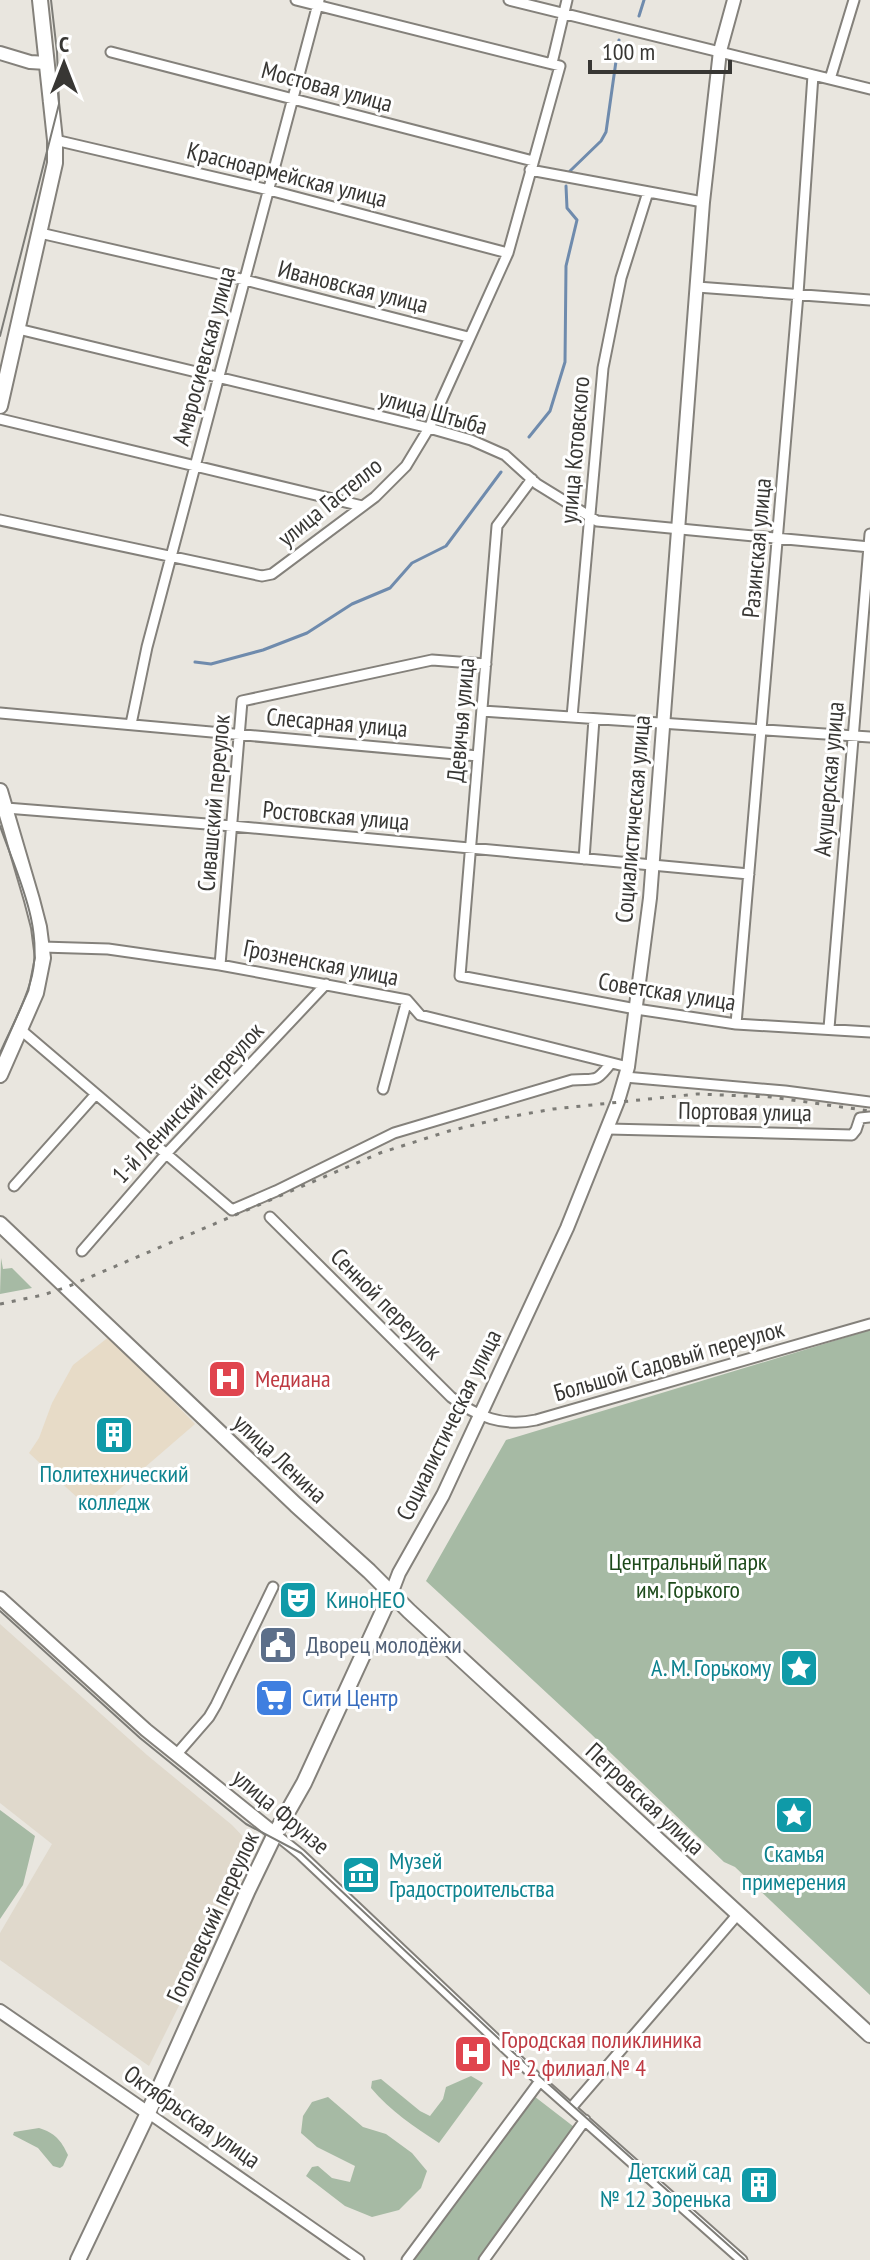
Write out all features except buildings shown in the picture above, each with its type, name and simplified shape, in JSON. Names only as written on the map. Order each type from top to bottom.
[{"type":"main road","points":[[0,406],[51,185],[55,140],[40,0]]},
{"type":"main road","points":[[0,791],[32,900],[42,947],[40,978],[0,1075]]},
{"type":"main road","name":"улица Ленина","points":[[0,1224],[391,1594]]},
{"type":"main road","name":"Гоголевский переулок","points":[[78,2260],[275,1834],[304,1783],[391,1594]]},
{"type":"main road","name":"Петровская улица","points":[[391,1594],[870,2035]]},
{"type":"street","points":[[296,0],[319,3],[556,65]]},
{"type":"street","points":[[509,0],[870,89]]},
{"type":"street","name":"улица Гастелло","points":[[0,520],[262,576],[272,574],[375,497],[406,466],[429,428],[508,253],[556,65],[567,0]]},
{"type":"street","name":"Социалистическая улица","points":[[391,1594],[399,1573],[443,1495],[567,1228],[608,1129],[627,1072],[652,865],[703,202],[720,51],[734,0]]},
{"type":"street","points":[[830,79],[854,0]]},
{"type":"street","name":"Амвросиевская улица","points":[[131,724],[147,647],[319,3]]},
{"type":"street","name":"Мостовая улица","points":[[111,52],[532,166],[703,202]]},
{"type":"street","points":[[0,53],[30,62],[47,63]]},
{"type":"street","name":"Разинская улица","points":[[736,1024],[798,294],[813,75]]},
{"type":"street","name":"Красноармейская улица","points":[[55,140],[269,190],[508,253]]},
{"type":"street","name":"улица Котовского","points":[[572,717],[603,368],[621,278],[648,192]]},
{"type":"street","name":"Ивановская улица","points":[[40,233],[245,280],[468,337]]},
{"type":"street","points":[[697,287],[870,300]]},
{"type":"street","name":"улица Штыба","points":[[18,329],[471,440],[505,455],[532,479],[597,521],[869,547]]},
{"type":"street","points":[[0,419],[362,506]]},
{"type":"street","name":"Девичья улица","points":[[460,976],[497,526],[532,479]]},
{"type":"street","name":"Акушерская улица","points":[[829,1028],[870,534]]},
{"type":"street","name":"Сивашский переулок","points":[[220,965],[242,701],[432,660],[486,664]]},
{"type":"street","points":[[482,711],[870,737]]},
{"type":"street","name":"Слесарная улица","points":[[0,713],[478,756]]},
{"type":"street","points":[[584,859],[594,719]]},
{"type":"street","name":"Ростовская улица","points":[[6,808],[749,874]]},
{"type":"street","name":"Грозненская улица","points":[[42,947],[108,949],[220,965],[407,1000],[420,1015],[611,1063],[627,1072]]},
{"type":"street","name":"Советская улица","points":[[460,976],[736,1024],[870,1032]]},
{"type":"street","name":"1-й Ленинский переулок","points":[[82,1251],[166,1154],[326,984]]},
{"type":"street","points":[[383,1089],[407,1000]]},
{"type":"street","points":[[21,1030],[232,1210],[394,1133],[572,1080],[596,1080],[611,1063]]},
{"type":"street","name":"Портовая улица","points":[[627,1072],[870,1102]]},
{"type":"street","points":[[14,1186],[96,1094]]},
{"type":"street","name":"Портовая улица","points":[[608,1129],[847,1135],[854,1133],[860,1118],[870,1117]]},
{"type":"street","name":"Сенной переулок","points":[[270,1217],[451,1397],[479,1415]]},
{"type":"street","name":"Большой Садовый переулок","points":[[479,1415],[513,1423],[536,1420],[870,1324]]},
{"type":"street","points":[[176,1755],[216,1705],[273,1587]]},
{"type":"street","name":"улица Фрунзе","points":[[0,1598],[176,1755],[300,1854],[540,2081],[742,2260]]},
{"type":"street","points":[[571,2108],[738,1914]]},
{"type":"street","name":"Октябрьская улица","points":[[0,2011],[359,2260]]},
{"type":"street","points":[[407,2260],[540,2081]]},
{"type":"street","points":[[484,2260],[585,2120]]},
{"type":"shaded area","points":[[110,1336],[195,1424],[93,1512],[29,1453],[73,1365]]},
{"type":"shaded area","points":[[0,1624],[147,1755],[232,1825],[251,1845],[254,1855],[149,2066],[0,1960],[0,1933],[52,1844],[0,1803]]},
{"type":"green space","points":[[1,1258],[3,1269],[12,1268],[32,1288],[0,1294]]},
{"type":"green space","name":"Центральный парк им. Горького","points":[[870,1330],[870,1995],[426,1581],[506,1440]]},
{"type":"green space","points":[[0,1810],[35,1836],[23,1885],[0,1919]]},
{"type":"green space","points":[[471,2076],[483,2083],[439,2143],[412,2125],[371,2088],[372,2081],[381,2079],[430,2116],[443,2099],[446,2087]]},
{"type":"green space","points":[[530,2093],[578,2130],[484,2260],[407,2260]]},
{"type":"green space","points":[[328,2097],[363,2127],[386,2134],[412,2153],[427,2171],[421,2188],[399,2210],[372,2217],[345,2206],[306,2176],[312,2167],[318,2166],[332,2178],[350,2182],[355,2166],[317,2147],[301,2133],[303,2116],[312,2102]]},
{"type":"green space","points":[[39,2128],[60,2141],[68,2155],[60,2168],[53,2166],[38,2148],[13,2135],[14,2132]]},
{"type":"waterway","points":[[639,16],[644,0]]},
{"type":"waterway","points":[[570,171],[601,141],[606,132],[619,40]]},
{"type":"waterway","points":[[529,437],[550,411],[565,362],[566,266],[577,220],[567,208],[566,186]]},
{"type":"waterway","points":[[195,662],[211,664],[263,650],[307,633],[352,604],[390,588],[412,563],[446,546],[501,472]]},
{"type":"tram line","points":[[0,336],[59,104],[51,0]]},
{"type":"tram line","points":[[0,826],[27,903],[34,943],[30,983],[0,1053]]},
{"type":"tram line","points":[[0,1611],[140,1738],[246,1824],[301,1853],[514,2053],[745,2260]]},
{"type":"railway","points":[[0,1304],[67,1287],[380,1153],[503,1118],[553,1109],[697,1094],[771,1097],[870,1111]]},
{"type":"place","name":"Медиана","points":[[227,1379]]},
{"type":"place","name":"Политехнический колледж","points":[[114,1435]]},
{"type":"place","name":"КиноНЕО","points":[[298,1600]]},
{"type":"place","name":"Дворец молодёжи","points":[[278,1645]]},
{"type":"place","name":"А. М. Горькому","points":[[799,1668]]},
{"type":"place","name":"Сити Центр","points":[[274,1698]]},
{"type":"place","name":"Скамья примерения","points":[[794,1815]]},
{"type":"place","name":"Музей Градостроительства","points":[[361,1875]]},
{"type":"place","name":"Городская поликлиника № 2 филиал № 4","points":[[473,2054]]},
{"type":"place","name":"Детский сад № 12 Зоренька","points":[[759,2185]]}]
